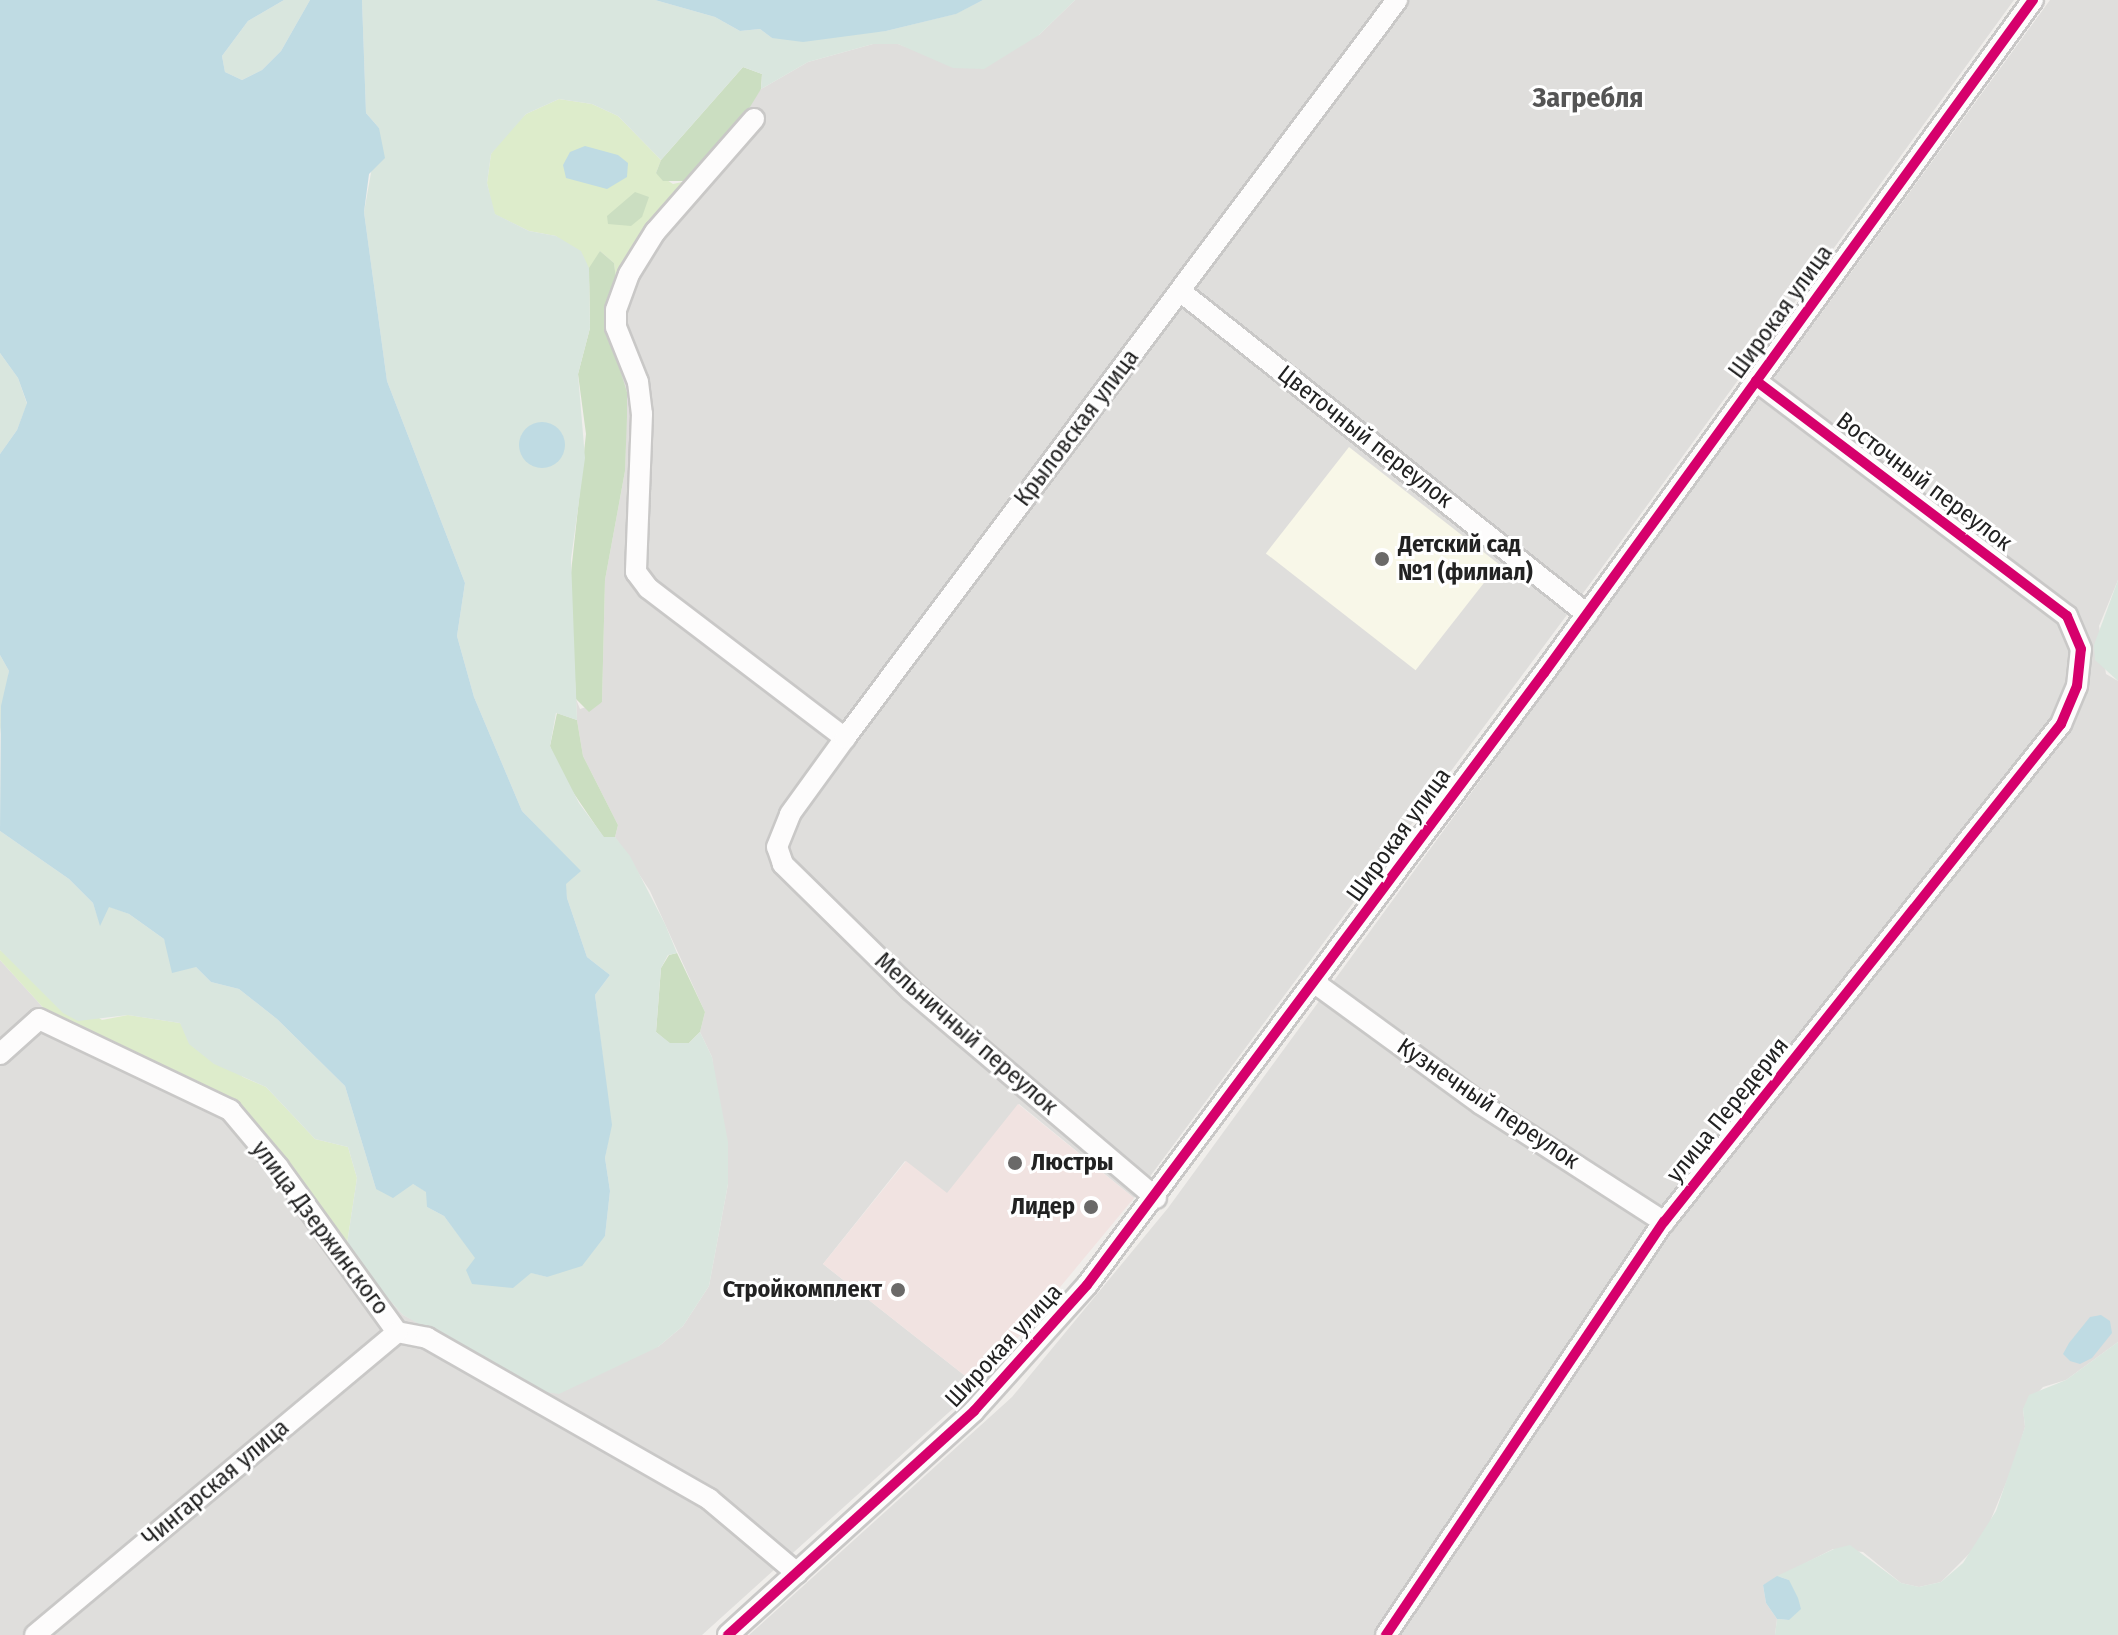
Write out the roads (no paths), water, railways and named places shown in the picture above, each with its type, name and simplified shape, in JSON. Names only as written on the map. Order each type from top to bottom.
[{"type":"street","name":"Крыловская улица","points":[[783,864],[777,847],[781,833],[845,738],[1397,0]]},
{"type":"street","name":"Широкая улица","points":[[742,1631],[797,1573],[1014,1371],[1156,1198],[1587,614],[2033,0]]},
{"type":"street","points":[[754,119],[655,232],[629,274],[616,310],[616,327],[638,382],[642,414],[636,572],[648,588],[845,738]]},
{"type":"street","name":"Цветочный переулок","points":[[1180,291],[1587,614]]},
{"type":"street","name":"Восточный переулок","points":[[1756,381],[2067,616]]},
{"type":"street","name":"улица Передерия","points":[[1386,1635],[1664,1222],[2061,724],[2081,667],[2078,634],[2067,616]]},
{"type":"street","name":"Мельничный переулок","points":[[783,864],[911,990],[1156,1198]]},
{"type":"street","name":"Кузнечный переулок","points":[[1315,983],[1481,1104],[1664,1222]]},
{"type":"street","name":"улица Дзержинского","points":[[0,1054],[39,1019],[230,1110],[278,1167],[397,1332],[427,1338],[709,1499],[797,1573]]},
{"type":"street","name":"Чингарская улица","points":[[35,1635],[397,1332]]},
{"type":"water","points":[[0,0],[284,0],[248,21],[222,56],[225,72],[242,80],[262,70],[281,51],[310,0],[362,0],[366,113],[379,128],[385,158],[369,174],[364,212],[387,381],[465,583],[457,636],[474,697],[522,811],[581,871],[566,884],[567,898],[587,957],[610,975],[595,995],[612,1125],[605,1158],[610,1191],[605,1236],[582,1266],[547,1277],[531,1273],[513,1288],[472,1284],[466,1270],[475,1258],[444,1216],[427,1207],[426,1192],[413,1184],[393,1198],[376,1189],[345,1086],[277,1019],[239,989],[211,982],[196,967],[172,973],[164,939],[129,914],[109,907],[100,926],[93,903],[69,879],[0,831],[1,706],[9,671],[0,655],[0,454],[17,430],[27,403],[18,378],[0,353]]},
{"type":"water","points":[[655,0],[983,0],[956,14],[886,31],[803,42],[772,38],[760,29],[740,31],[715,17]]},
{"type":"water","points":[[585,146],[618,155],[628,163],[627,177],[607,189],[566,178],[563,165],[570,152]]},
{"type":"water","points":[[542,422],[551,423],[558,429],[564,436],[564,454],[558,461],[551,467],[542,468],[533,467],[526,461],[520,454],[519,445],[520,436],[526,429],[533,423]]},
{"type":"water","points":[[2101,1315],[2110,1321],[2112,1333],[2092,1358],[2080,1364],[2070,1361],[2063,1354],[2069,1343],[2090,1317]]},
{"type":"water","points":[[1777,1576],[1789,1580],[1801,1609],[1789,1620],[1777,1619],[1766,1603],[1763,1585]]},
{"type":"place","name":"Детский сад №1 (филиал)","points":[[1382,559]]},
{"type":"place","name":"Люстры","points":[[1015,1163]]},
{"type":"place","name":"Лидер","points":[[1091,1207]]},
{"type":"place","name":"Стройкомплект","points":[[898,1290]]},
{"type":"district","name":"Загребля","points":[[1588,98]]}]
